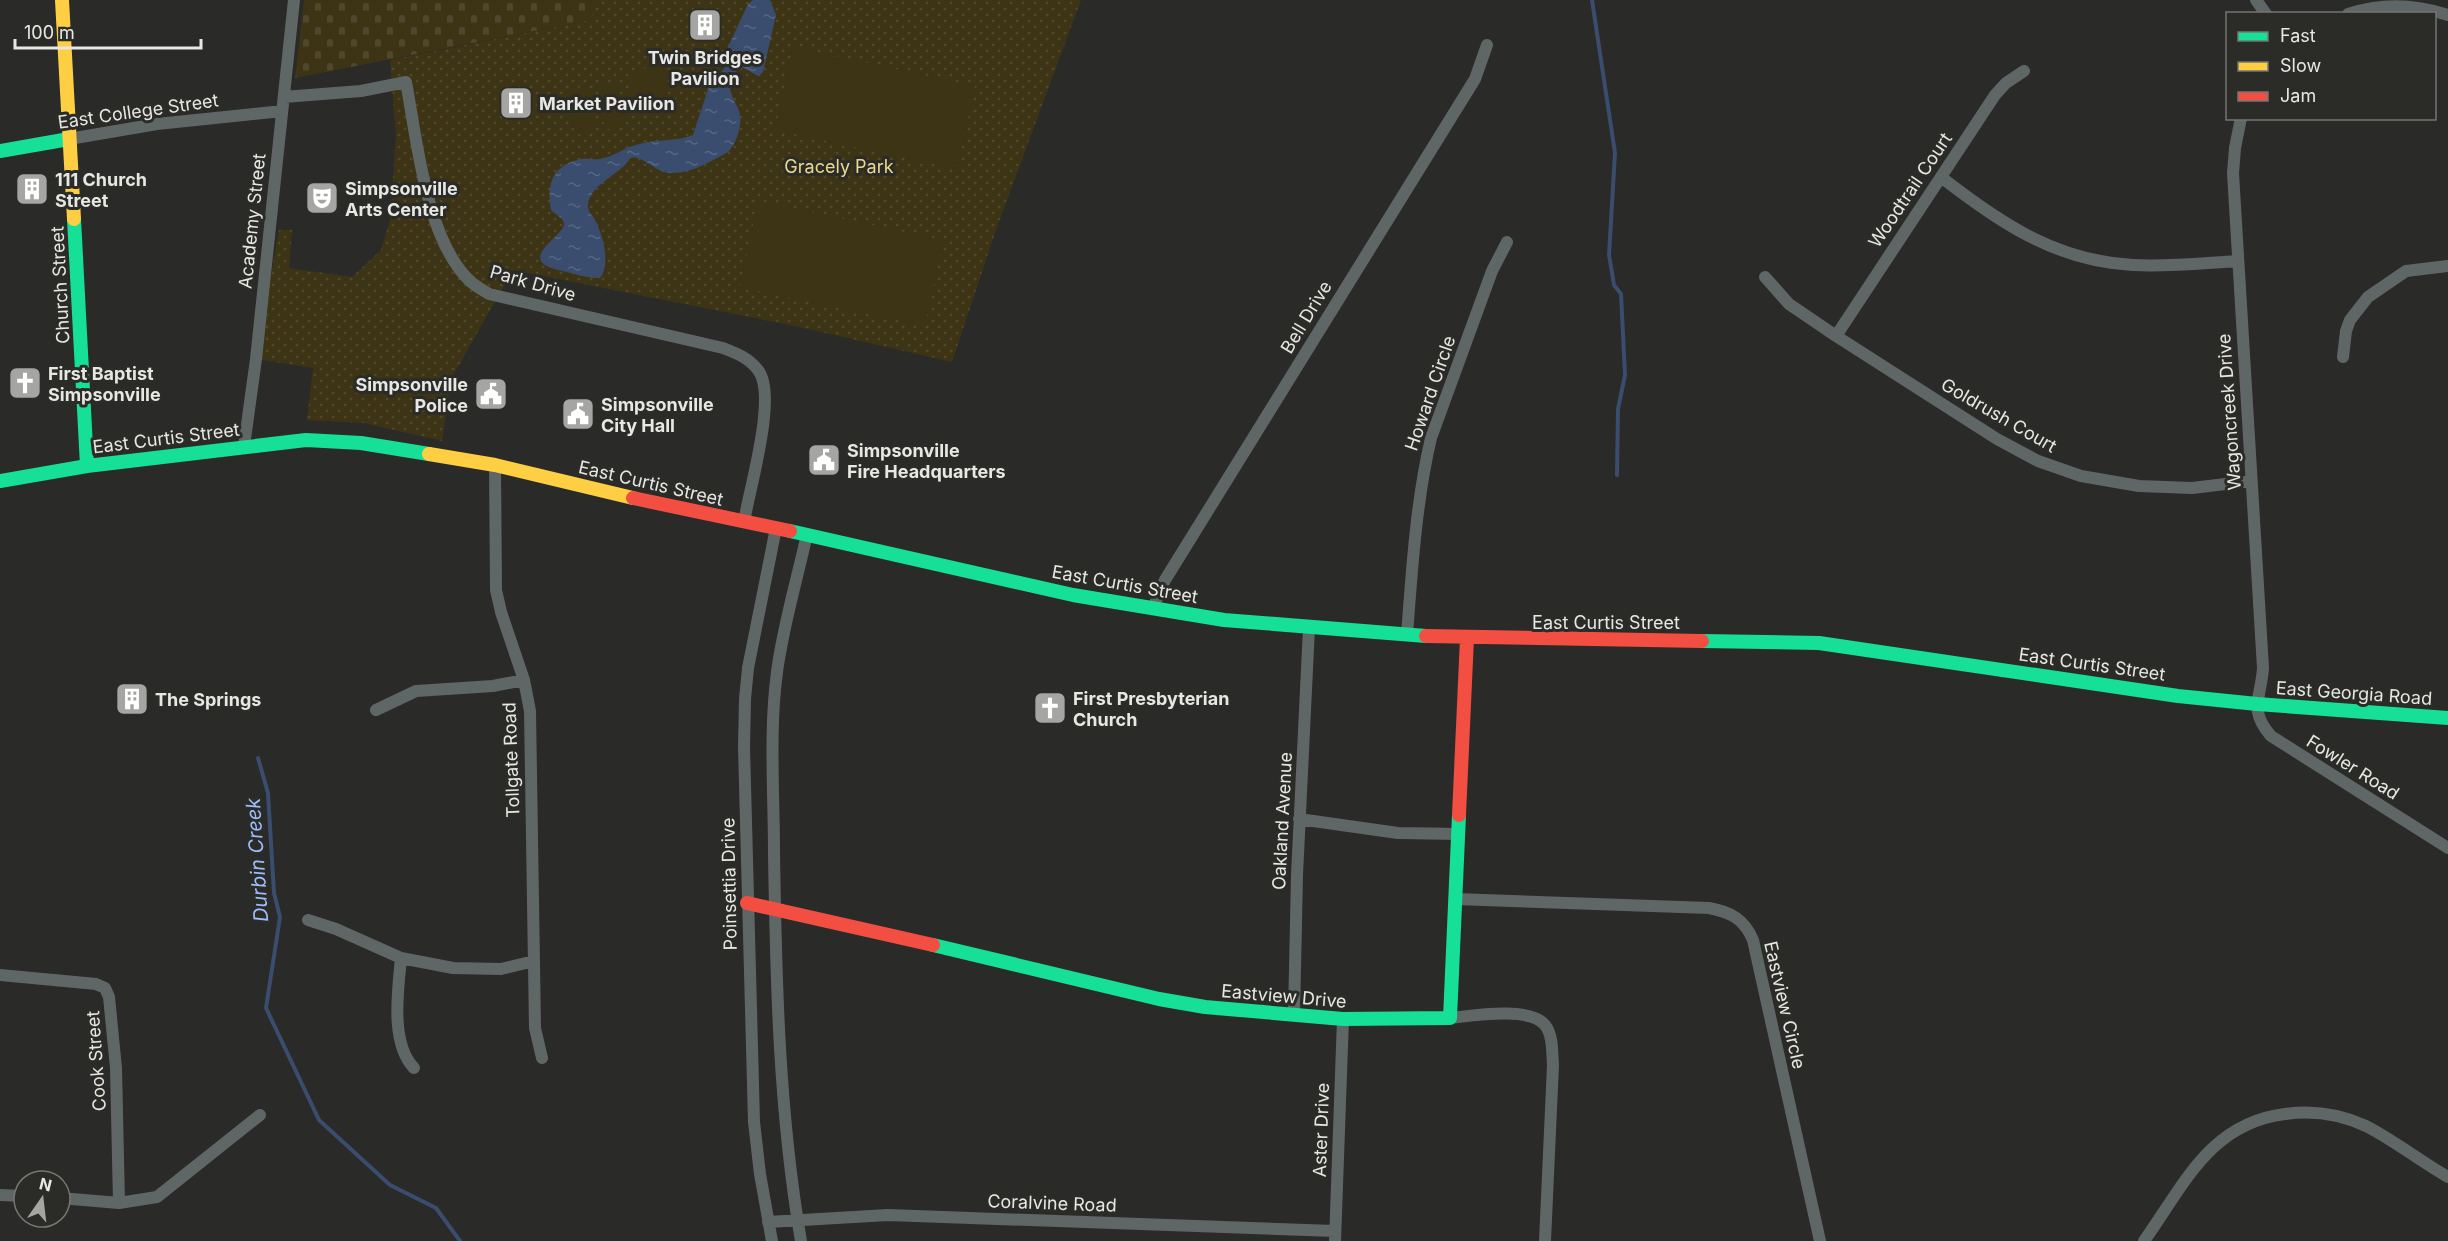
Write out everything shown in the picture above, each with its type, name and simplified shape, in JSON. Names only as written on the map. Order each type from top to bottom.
[{"type":"main road","name":"Church Street","points":[[62,0],[87,466]]},
{"type":"main road","name":"East College Street","points":[[0,151],[69,139]]},
{"type":"main road","name":"East Curtis Street","points":[[0,481],[87,466],[180,456],[244,446],[306,440],[361,443],[495,465],[615,494],[807,534],[1073,595],[1224,620],[1467,638],[1819,643],[1877,649],[2124,688],[2229,702],[2258,703]]},
{"type":"main road","points":[[1449,1018],[1467,638]]},
{"type":"main road","name":"East Georgia Road","points":[[2258,703],[2448,718]]},
{"type":"main road","name":"Eastview Drive","points":[[747,903],[888,934],[1159,999],[1205,1007],[1342,1019],[1449,1018]]},
{"type":"street","name":"Academy Street","points":[[244,446],[256,359],[294,0]]},
{"type":"street","points":[[2357,12],[2408,3],[2448,15]]},
{"type":"street","name":"Bell Drive","points":[[1153,608],[1172,570],[1475,79],[1487,45]]},
{"type":"street","name":"Woodtrail Court","points":[[1836,336],[2001,87],[2024,72]]},
{"type":"street","name":"Park Drive","points":[[284,97],[361,91],[406,82],[424,178],[438,232],[448,253],[470,282],[489,294],[723,348],[743,356],[755,367],[759,371],[765,390],[763,432],[744,522]]},
{"type":"street","name":"East College Street","points":[[69,139],[157,124],[282,111]]},
{"type":"street","name":"Wagoncreek Drive","points":[[2241,120],[2233,173],[2263,668],[2258,703]]},
{"type":"street","points":[[1941,177],[1983,210],[2019,232],[2046,245],[2083,258],[2133,265],[2238,261]]},
{"type":"street","name":"Howard Circle","points":[[1407,635],[1417,523],[1431,438],[1492,270],[1507,242]]},
{"type":"street","points":[[2343,357],[2346,331],[2350,320],[2356,310],[2380,286],[2406,271],[2448,266]]},
{"type":"street","name":"Goldrush Court","points":[[1766,277],[1790,304],[1836,336],[1997,439],[2038,461],[2103,482],[2139,486],[2192,488],[2252,481]]},
{"type":"street","name":"Tollgate Road","points":[[495,465],[496,590],[524,680],[530,711],[535,1028],[542,1058]]},
{"type":"street","name":"Poinsettia Drive","points":[[772,1241],[760,1174],[754,1122],[744,747],[748,668],[776,528]]},
{"type":"street","points":[[801,1241],[787,1150],[777,992],[773,716],[776,682],[807,534]]},
{"type":"street","name":"Oakland Avenue","points":[[1294,1016],[1299,819],[1310,628]]},
{"type":"street","points":[[376,710],[416,691],[493,686],[524,680]]},
{"type":"street","name":"Fowler Road","points":[[2258,703],[2256,712],[2262,725],[2271,736],[2448,848]]},
{"type":"street","points":[[1299,819],[1398,833],[1459,834]]},
{"type":"street","name":"Eastview Circle","points":[[1455,899],[1710,908],[1730,913],[1742,922],[1753,940],[1820,1241]]},
{"type":"street","points":[[308,920],[336,929],[402,958],[453,968],[501,969],[534,961]]},
{"type":"street","points":[[402,958],[399,981],[399,1041],[405,1058],[414,1068]]},
{"type":"street","name":"Cook Street","points":[[0,975],[96,984],[105,988],[109,997],[116,1068],[119,1203]]},
{"type":"street","points":[[1449,1018],[1513,1014],[1533,1017],[1546,1027],[1550,1036],[1552,1065],[1545,1241]]},
{"type":"street","name":"Aster Drive","points":[[1335,1236],[1342,1019]]},
{"type":"street","points":[[2144,1241],[2213,1146],[2244,1125],[2274,1115],[2316,1112],[2349,1119],[2383,1136],[2448,1177]]},
{"type":"street","points":[[72,1199],[119,1203],[157,1197],[260,1115]]},
{"type":"street","name":"Coralvine Road","points":[[768,1222],[888,1215],[1335,1236]]},
{"type":"green space","points":[[304,0],[595,0],[591,20],[295,78]]},
{"type":"green space","name":"Gracely Park","points":[[595,0],[1081,0],[996,230],[952,362],[795,326],[513,270],[451,379],[442,441],[364,423],[307,420],[313,368],[256,359],[279,230],[292,230],[289,268],[352,277],[381,250],[390,220],[396,136],[390,60],[591,20]]},
{"type":"green space","points":[[793,47],[975,86],[957,169],[775,130]]},
{"type":"green space","points":[[663,66],[669,98],[633,104],[628,71]]},
{"type":"green space","points":[[618,82],[626,126],[605,130],[597,86]]},
{"type":"green space","points":[[588,86],[596,131],[575,135],[567,90]]},
{"type":"green space","points":[[758,201],[943,240],[925,326],[740,287]]},
{"type":"water","points":[[753,0],[770,0],[776,15],[763,72],[758,76],[744,68],[738,69],[729,82],[740,119],[738,135],[731,149],[689,171],[672,173],[660,171],[638,158],[630,158],[593,192],[588,204],[589,211],[601,233],[605,249],[605,265],[600,278],[581,276],[548,267],[541,261],[541,255],[564,223],[551,210],[551,184],[558,170],[572,162],[600,159],[639,144],[680,139],[693,135],[708,89],[729,62],[731,58],[727,49],[748,4]]},
{"type":"waterway","points":[[1592,0],[1615,153],[1609,255],[1614,285],[1621,294],[1625,375],[1618,409],[1617,475]]},
{"type":"waterway","name":"Durbin Creek","points":[[258,758],[268,793],[274,893],[280,917],[266,1008],[319,1120],[390,1185],[436,1208],[460,1241]]},
{"type":"traffic: fast","points":[[0,151],[69,139]]},
{"type":"traffic: fast","points":[[74,219],[87,466]]},
{"type":"traffic: fast","points":[[0,481],[87,466],[306,440],[361,443],[429,454]]},
{"type":"traffic: fast","points":[[790,531],[1073,595],[1224,620],[1426,636]]},
{"type":"traffic: fast","points":[[1702,641],[1819,643],[2178,696],[2448,718]]},
{"type":"traffic: fast","points":[[933,945],[1159,999],[1205,1007],[1343,1019],[1450,1018],[1459,815]]},
{"type":"traffic: slow","points":[[62,0],[74,219]]},
{"type":"traffic: slow","points":[[429,454],[495,465],[633,498]]},
{"type":"traffic: jam","points":[[633,498],[790,531]]},
{"type":"traffic: jam","points":[[1426,636],[1702,641]]},
{"type":"traffic: jam","points":[[1459,815],[1467,638]]},
{"type":"traffic: jam","points":[[747,903],[933,945]]},
{"type":"place","name":"Twin Bridges Pavilion","points":[[705,25]]},
{"type":"place","name":"Market Pavilion","points":[[516,103]]},
{"type":"place","name":"111 Church Street","points":[[32,189]]},
{"type":"place","name":"Simpsonville Arts Center","points":[[322,198]]},
{"type":"place","name":"First Baptist Simpsonville","points":[[25,383]]},
{"type":"place","name":"Simpsonville Police","points":[[491,394]]},
{"type":"place","name":"Simpsonville City Hall","points":[[578,414]]},
{"type":"place","name":"Simpsonville Fire Headquarters","points":[[824,460]]},
{"type":"place","name":"The Springs","points":[[132,699]]},
{"type":"place","name":"First Presbyterian Church","points":[[1050,708]]}]
